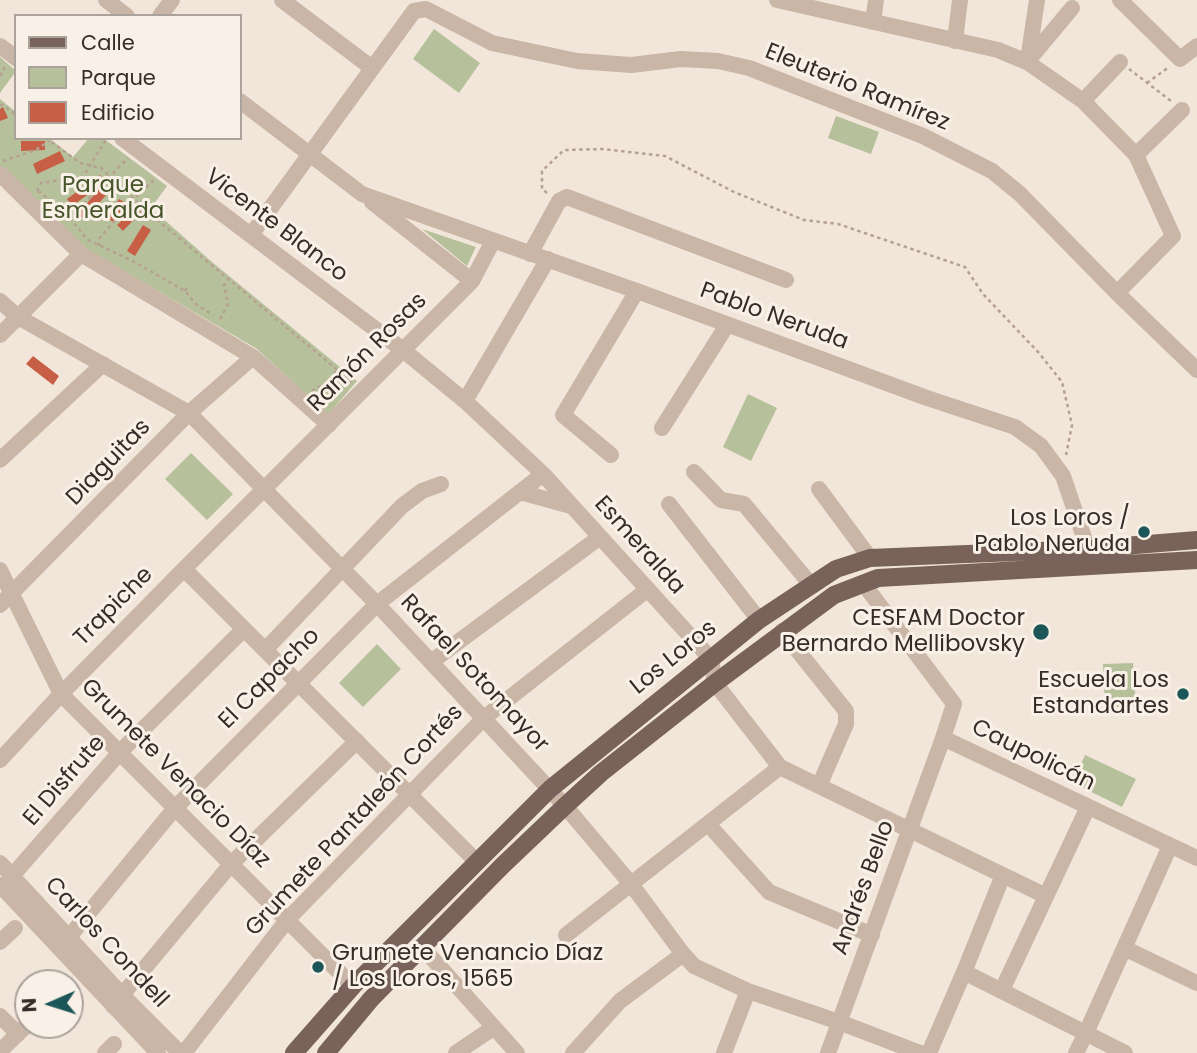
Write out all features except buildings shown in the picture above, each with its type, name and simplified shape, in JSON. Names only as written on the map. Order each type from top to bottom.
[{"type":"main road","name":"Los Loros","points":[[326,1053],[371,999],[565,806],[715,683],[834,595],[878,578],[1089,558],[1197,540]]},
{"type":"main road","name":"Los Loros","points":[[294,1053],[354,986],[550,789],[759,620],[836,569],[870,558],[1197,560]]},
{"type":"street","points":[[106,0],[124,14]]},
{"type":"street","points":[[251,235],[372,68],[282,0]]},
{"type":"street","points":[[777,0],[798,2],[998,50],[1027,62],[1083,101],[1136,155],[1172,236],[1117,293]]},
{"type":"street","points":[[873,22],[876,0]]},
{"type":"street","points":[[955,40],[960,0]]},
{"type":"street","points":[[1027,62],[1037,0]]},
{"type":"street","points":[[1120,0],[1180,59],[1197,46]]},
{"type":"street","points":[[1027,62],[1072,8]]},
{"type":"street","name":"Eleuterio Ramírez","points":[[372,68],[414,10],[426,9],[492,43],[577,61],[631,65],[681,59],[718,61],[749,68],[923,136],[992,171],[1020,194],[1117,293],[1194,362]]},
{"type":"street","points":[[1083,101],[1120,62]]},
{"type":"street","name":"Pablo Neruda","points":[[242,103],[472,281]]},
{"type":"street","points":[[1136,155],[1182,110]]},
{"type":"street","name":"Vicente Blanco","points":[[125,140],[403,350]]},
{"type":"street","points":[[3,168],[60,234],[81,254],[254,356],[329,425]]},
{"type":"street","name":"Pablo Neruda","points":[[362,194],[637,290],[927,398],[1015,427],[1041,446],[1063,476],[1089,558]]},
{"type":"street","points":[[530,254],[559,201],[568,197],[786,280]]},
{"type":"street","name":"Ramón Rosas","points":[[264,489],[472,281],[493,241]]},
{"type":"street","points":[[0,335],[81,254]]},
{"type":"street","points":[[465,401],[548,260]]},
{"type":"street","points":[[611,455],[563,415],[637,290]]},
{"type":"street","name":"Rafael Sotomayor","points":[[0,301],[18,317],[190,413],[377,604],[550,789],[631,884],[694,965],[748,991],[920,1053]]},
{"type":"street","points":[[662,428],[727,324]]},
{"type":"street","name":"Esmeralda","points":[[403,350],[465,401],[543,474],[711,659]]},
{"type":"street","name":"Diaguitas","points":[[6,600],[190,413],[254,356]]},
{"type":"street","points":[[0,460],[103,364]]},
{"type":"street","points":[[695,472],[722,500],[744,504],[812,586]]},
{"type":"street","name":"El Capacho","points":[[64,943],[175,808],[377,604],[543,474]]},
{"type":"street","points":[[265,650],[402,506],[422,491],[441,484]]},
{"type":"street","name":"Trapiche","points":[[0,760],[61,694],[264,489]]},
{"type":"street","points":[[819,489],[870,558]]},
{"type":"street","points":[[520,492],[571,506]]},
{"type":"street","points":[[669,505],[759,620]]},
{"type":"street","points":[[431,662],[600,537]]},
{"type":"street","points":[[184,569],[476,861]]},
{"type":"street","name":"Grumete Venacio Díaz","points":[[0,570],[6,600],[61,694],[354,986]]},
{"type":"street","name":"Caupolicán","points":[[863,583],[954,704],[943,738],[1197,858]]},
{"type":"street","name":"Grumete Pantaleón Cortés","points":[[182,1053],[288,919],[484,718],[648,589]]},
{"type":"street","name":"El Disfrute","points":[[6,880],[121,751],[244,629]]},
{"type":"street","points":[[782,631],[846,711],[846,724],[819,786]]},
{"type":"street","points":[[711,659],[715,683],[780,767],[1046,896]]},
{"type":"street","name":"Andrés Bello","points":[[828,1053],[943,738]]},
{"type":"street","points":[[117,1001],[232,863],[356,741]]},
{"type":"street","points":[[566,935],[780,767]]},
{"type":"street","points":[[1002,990],[1088,807]]},
{"type":"street","points":[[708,824],[769,892],[872,934]]},
{"type":"street","points":[[1076,1053],[1170,846]]},
{"type":"street","name":"Carlos Condell","points":[[0,863],[6,880],[117,1001],[158,1053]]},
{"type":"street","points":[[929,1053],[1003,875]]},
{"type":"street","points":[[0,942],[15,928]]},
{"type":"street","points":[[422,947],[516,1053]]},
{"type":"street","points":[[1124,948],[1197,983]]},
{"type":"street","points":[[573,1053],[620,1001],[683,954]]},
{"type":"street","points":[[964,972],[1125,1053]]},
{"type":"street","points":[[724,1053],[748,991]]},
{"type":"street","name":"Carlos Condell","points":[[117,1001],[182,1053]]},
{"type":"street","points":[[456,1053],[493,1028]]},
{"type":"street","points":[[0,1051],[14,1038]]},
{"type":"path","points":[[1147,83],[1180,59]]},
{"type":"path","points":[[1120,62],[1182,110]]},
{"type":"path","points":[[0,156],[3,168],[36,150],[47,140]]},
{"type":"path","points":[[49,140],[80,163],[101,168],[362,391]]},
{"type":"path","points":[[37,191],[41,184],[83,177],[106,140]]},
{"type":"path","points":[[60,234],[70,218],[136,149]]},
{"type":"path","points":[[559,201],[542,190],[542,171],[564,150],[602,149],[665,156],[734,192],[804,220],[838,225],[965,267],[983,294],[1039,353],[1062,382],[1072,425],[1063,476]]},
{"type":"path","points":[[99,246],[99,239],[133,198],[166,171]]},
{"type":"path","points":[[29,186],[61,208],[88,240],[131,260],[185,291],[197,305],[220,319],[228,304],[225,285],[228,279]]},
{"type":"path","points":[[185,291],[188,285]]},
{"type":"path","points":[[309,393],[331,380],[337,369]]},
{"type":"green space","points":[[434,29],[480,63],[459,93],[413,59]]},
{"type":"green space","points":[[0,57],[14,69],[14,74],[0,93]]},
{"type":"green space","name":"Parque Esmeralda","points":[[0,99],[14,110],[14,140],[52,140],[73,157],[87,140],[106,140],[167,186],[151,208],[212,262],[357,381],[328,415],[257,349],[78,244],[0,167]]},
{"type":"green space","points":[[836,116],[879,132],[871,154],[828,138]]},
{"type":"green space","points":[[422,229],[476,247],[467,266]]},
{"type":"green space","points":[[748,394],[777,408],[751,461],[723,447]]},
{"type":"green space","points":[[191,453],[233,494],[207,520],[165,479]]},
{"type":"green space","points":[[377,644],[401,669],[363,707],[339,683]]},
{"type":"green space","points":[[1133,663],[1136,706],[1105,708],[1103,664]]},
{"type":"green space","points":[[1085,755],[1136,779],[1122,807],[1075,784],[1075,777]]},
{"type":"place","name":"Los Loros / Pablo Neruda","points":[[1144,532]]},
{"type":"place","name":"CESFAM Doctor Bernardo Mellibovsky","points":[[1041,632]]},
{"type":"place","name":"Escuela Los Estandartes","points":[[1183,694]]},
{"type":"place","name":"Grumete Venancio Díaz / Los Loros, 1565","points":[[318,967]]}]
